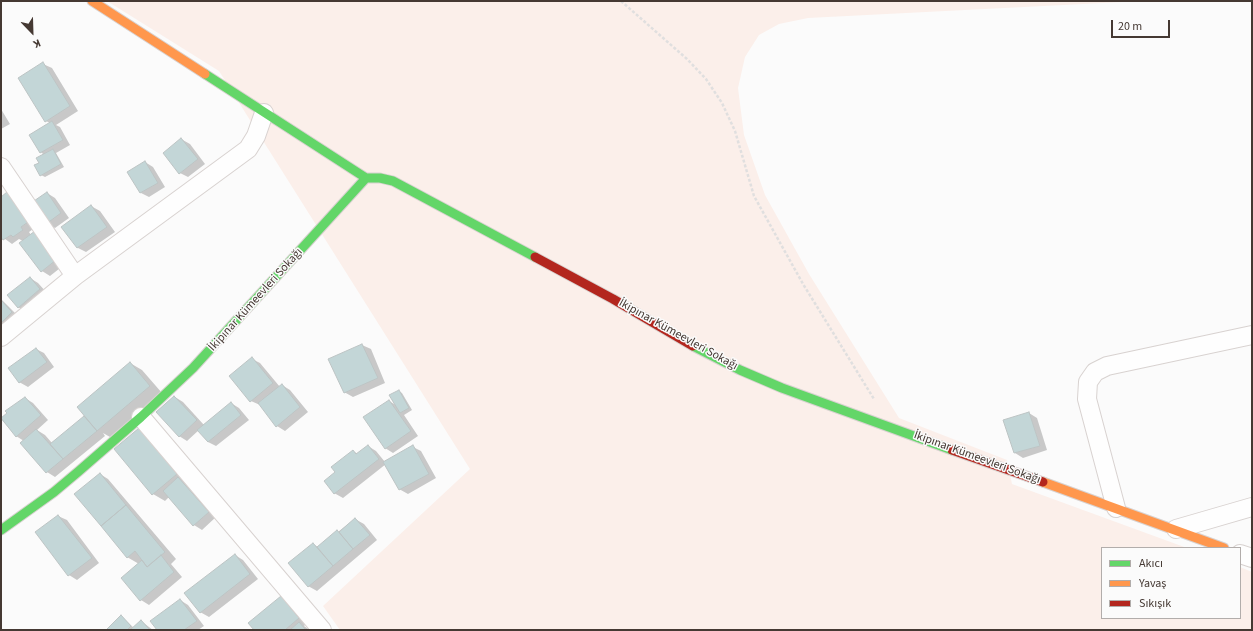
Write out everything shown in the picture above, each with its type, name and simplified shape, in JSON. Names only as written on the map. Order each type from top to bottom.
[{"type":"street","name":"İkipınar Kümeevleri Sokağı","points":[[92,1],[366,178],[380,178],[393,181],[416,192],[740,370],[782,388],[1176,529],[1221,547]]},
{"type":"street","points":[[1,337],[74,276],[248,149],[256,136],[264,113]]},
{"type":"street","points":[[1,167],[74,276]]},
{"type":"street","name":"İkipınar Kümeevleri Sokağı","points":[[1,530],[54,492],[141,417],[193,368],[241,318],[366,178]]},
{"type":"street","points":[[1116,508],[1087,399],[1088,382],[1095,372],[1107,366],[1252,335]]},
{"type":"street","points":[[141,417],[322,630]]},
{"type":"street","points":[[1176,529],[1252,506]]},
{"type":"street","points":[[1241,554],[1252,558]]},
{"type":"path","points":[[621,1],[687,59],[706,79],[722,103],[735,131],[754,196],[803,284],[876,402]]},
{"type":"shaded area","points":[[107,1],[1142,1],[808,18],[779,24],[759,35],[745,57],[738,88],[744,135],[765,195],[809,274],[899,418],[1007,460],[1012,484],[1184,547],[1101,547],[1101,619],[1241,619],[1241,567],[1252,572],[1252,630],[340,630],[323,606],[470,469],[219,71]]},
{"type":"building","points":[[43,62],[70,106],[45,122],[18,78]]},
{"type":"building","points":[[52,121],[63,140],[40,153],[29,135]]},
{"type":"building","points":[[181,138],[198,159],[179,174],[163,153]]},
{"type":"building","points":[[53,149],[61,164],[40,176],[34,165],[39,163],[36,158]]},
{"type":"building","points":[[145,161],[158,183],[140,193],[127,172]]},
{"type":"building","points":[[7,192],[28,222],[21,227],[23,230],[13,237],[11,235],[3,240],[1,237],[1,197]]},
{"type":"building","points":[[47,192],[61,213],[46,224],[31,203]]},
{"type":"building","points":[[91,205],[107,227],[77,248],[61,227]]},
{"type":"building","points":[[35,231],[56,260],[41,272],[19,243]]},
{"type":"building","points":[[30,277],[40,289],[18,308],[7,295]]},
{"type":"building","points":[[1,300],[12,312],[1,323]]},
{"type":"building","points":[[362,344],[378,378],[344,393],[328,359]]},
{"type":"building","points":[[36,348],[47,362],[19,383],[8,368]]},
{"type":"building","points":[[252,357],[273,383],[250,402],[229,376]]},
{"type":"building","points":[[130,362],[150,386],[97,431],[77,407]]},
{"type":"building","points":[[282,384],[300,407],[276,427],[258,403]]},
{"type":"building","points":[[399,390],[409,408],[400,413],[389,395]]},
{"type":"building","points":[[174,396],[197,420],[179,437],[156,412]]},
{"type":"building","points":[[25,397],[41,415],[16,437],[1,418],[7,413],[5,411]]},
{"type":"building","points":[[389,400],[411,431],[385,449],[363,417]]},
{"type":"building","points":[[231,402],[241,415],[208,442],[197,430]]},
{"type":"building","points":[[1029,412],[1040,446],[1014,453],[1003,420]]},
{"type":"building","points":[[84,416],[97,431],[63,459],[50,444]]},
{"type":"building","points":[[139,428],[177,474],[152,495],[114,449]]},
{"type":"building","points":[[36,429],[63,459],[46,473],[20,443]]},
{"type":"building","points":[[368,445],[379,459],[334,494],[324,481],[335,472],[331,467],[353,450],[356,454]]},
{"type":"building","points":[[413,445],[429,474],[399,490],[383,462]]},
{"type":"building","points":[[100,473],[126,505],[101,526],[74,494]]},
{"type":"building","points":[[178,477],[209,512],[193,526],[163,491]]},
{"type":"building","points":[[126,505],[165,552],[147,567],[135,551],[127,558],[101,526]]},
{"type":"building","points":[[58,515],[92,558],[68,576],[35,532]]},
{"type":"building","points":[[355,518],[370,535],[353,549],[339,532]]},
{"type":"building","points":[[337,530],[353,549],[333,566],[317,547]]},
{"type":"building","points":[[313,543],[333,566],[308,587],[288,563]]},
{"type":"building","points":[[235,554],[250,574],[200,613],[184,593]]},
{"type":"building","points":[[161,555],[174,572],[140,601],[121,578],[142,560],[147,567]]},
{"type":"building","points":[[281,596],[299,618],[285,630],[254,630],[248,623]]},
{"type":"building","points":[[180,599],[197,621],[184,630],[157,630],[150,621]]},
{"type":"building","points":[[121,615],[131,626],[127,630],[106,630]]},
{"type":"building","points":[[141,620],[150,630],[130,630]]},
{"type":"building","points":[[299,622],[306,630],[290,630]]},
{"type":"traffic: fast","points":[[205,74],[366,178],[380,178],[393,181],[535,257]]},
{"type":"traffic: fast","points":[[1,530],[54,492],[79,471],[141,417],[193,368],[366,178]]},
{"type":"traffic: fast","points":[[693,346],[740,370],[782,388],[952,450]]},
{"type":"traffic: slow","points":[[92,1],[205,74]]},
{"type":"traffic: slow","points":[[1043,482],[1221,547]]},
{"type":"traffic: jam","points":[[535,257],[613,299],[693,346]]},
{"type":"traffic: jam","points":[[952,450],[1043,482]]}]
